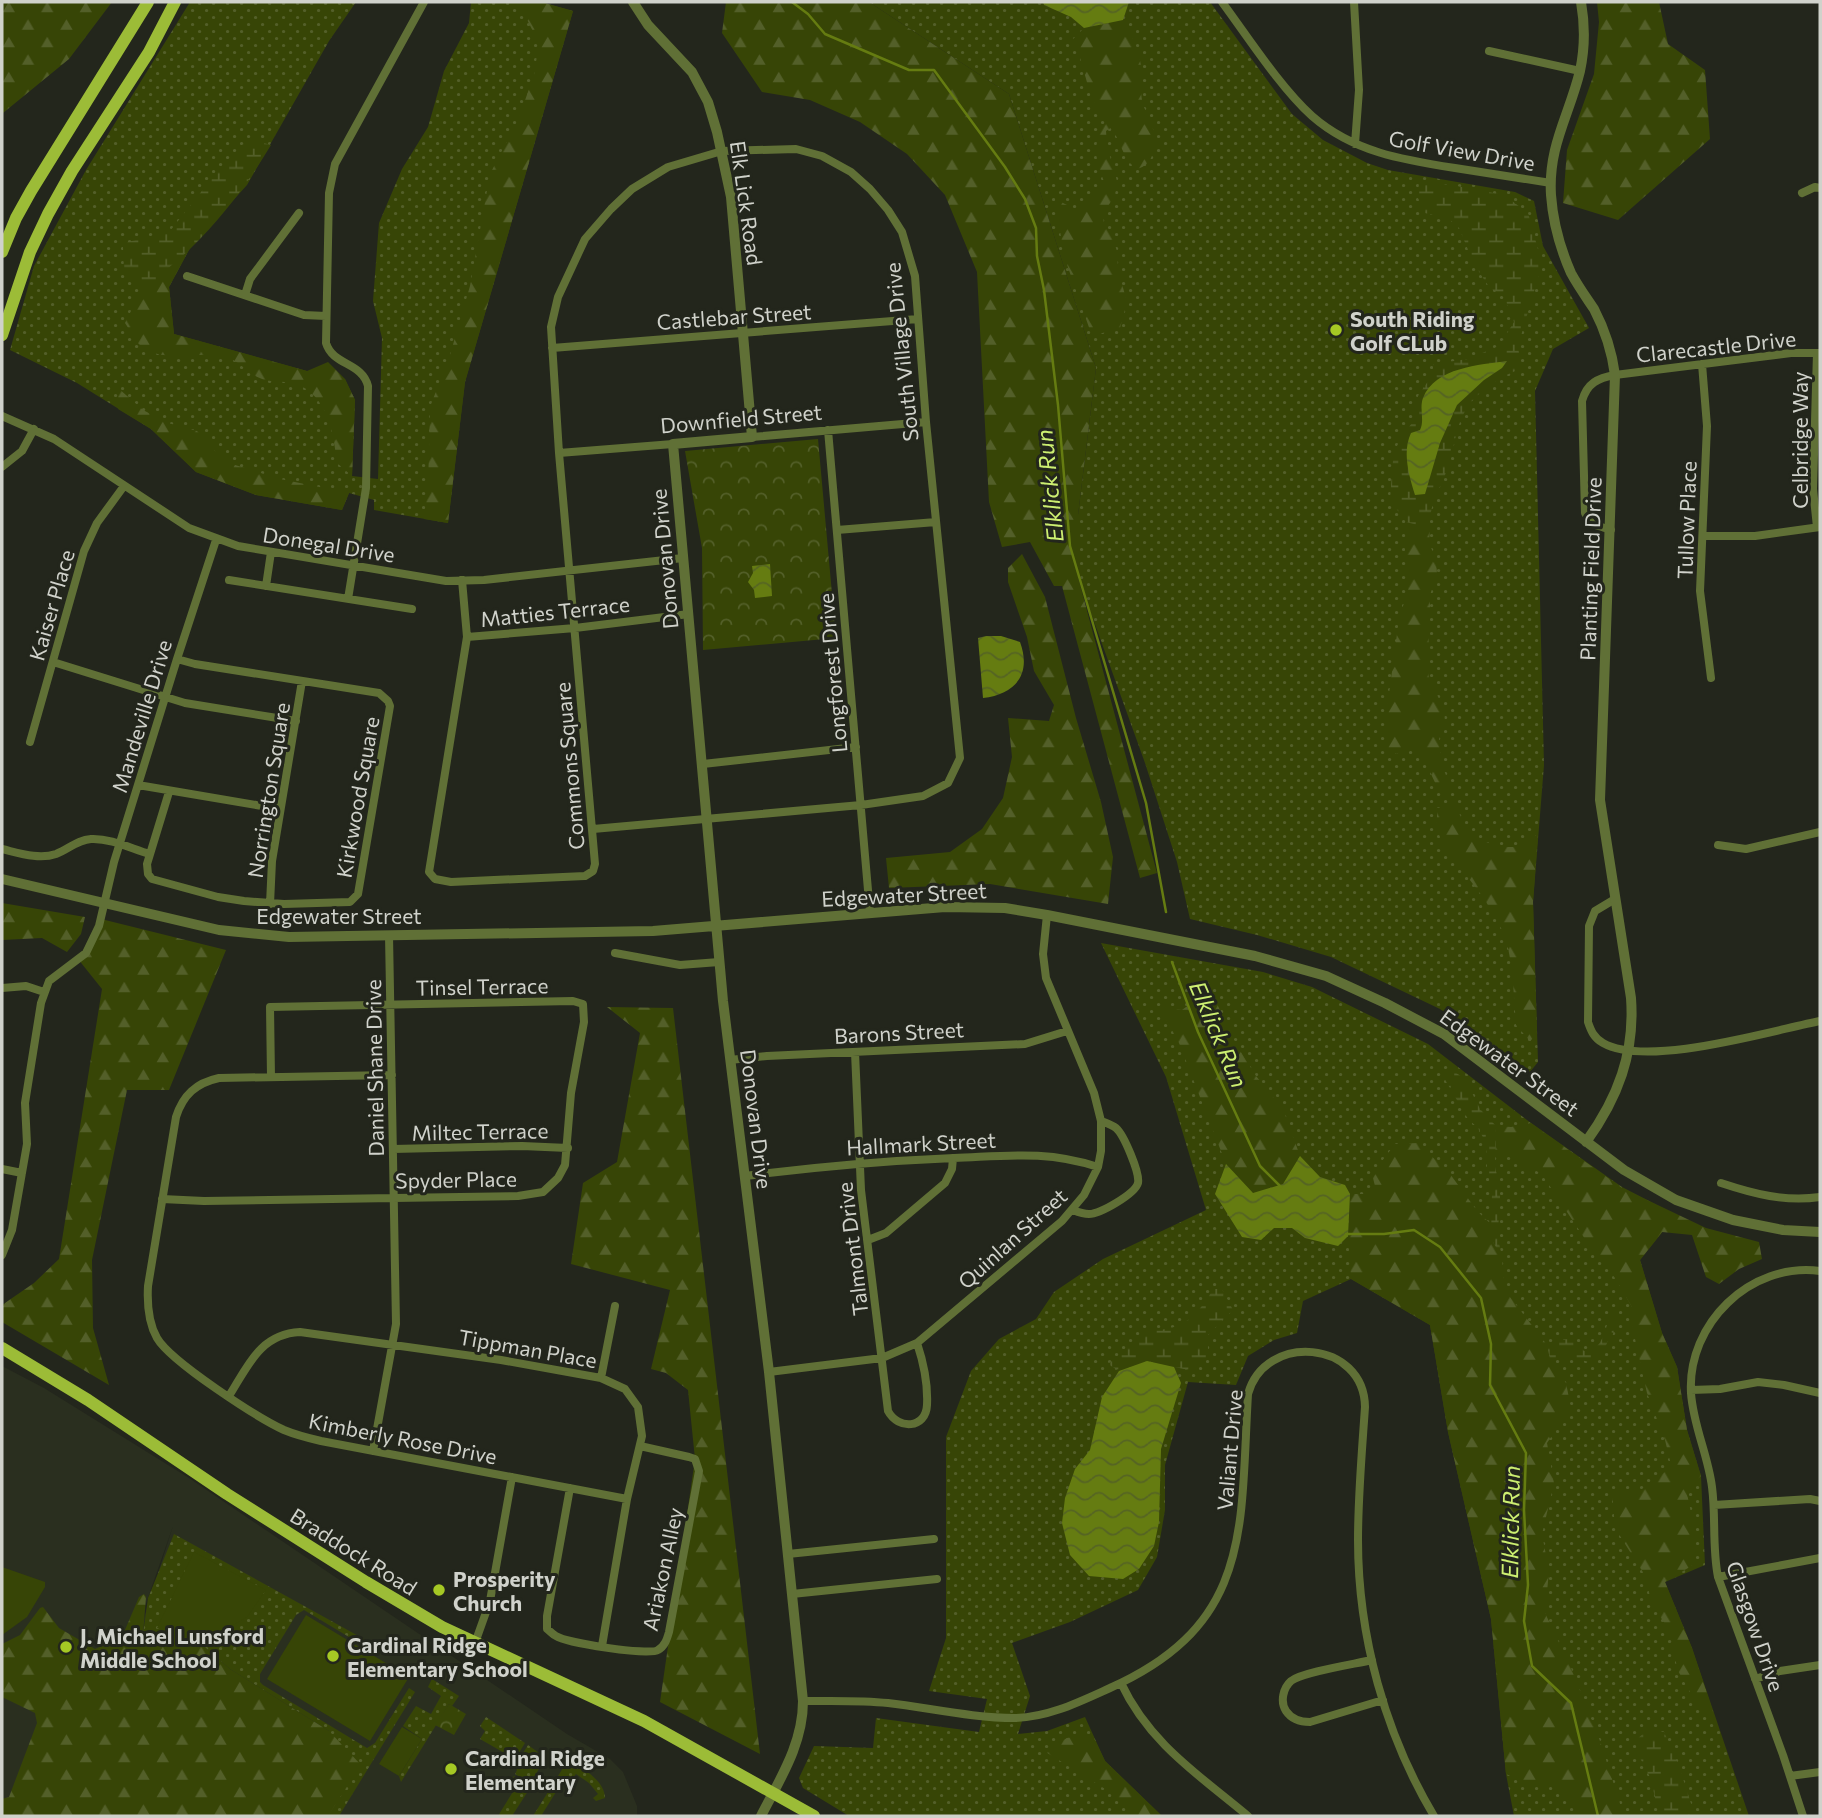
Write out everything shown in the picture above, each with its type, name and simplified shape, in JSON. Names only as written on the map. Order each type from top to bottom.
[{"type":"main road","points":[[2,252],[31,191],[148,2]]},
{"type":"main road","points":[[2,335],[30,252],[48,214],[72,171],[149,52],[175,2]]},
{"type":"main road","name":"Braddock Road","points":[[2,1348],[89,1400],[227,1494],[366,1583],[442,1627],[644,1721],[814,1816]]},
{"type":"street","points":[[348,598],[366,488],[368,386],[363,374],[337,360],[328,349],[326,316],[329,193],[335,164],[424,2]]},
{"type":"street","name":"Elk Lick Road","points":[[634,2],[648,25],[692,72],[713,117],[731,197],[752,437]]},
{"type":"street","name":"Golf View Drive","points":[[1222,2],[1295,98],[1322,124],[1355,144],[1403,160],[1551,183]]},
{"type":"street","points":[[1354,2],[1359,90],[1355,144]]},
{"type":"street","name":"Planting Field Drive","points":[[1581,2],[1583,46],[1580,71],[1556,141],[1551,183],[1553,216],[1564,256],[1603,327],[1615,375],[1600,800],[1631,998],[1632,1028],[1619,1087],[1586,1142]]},
{"type":"street","points":[[1489,51],[1580,71]]},
{"type":"street","name":"South Village Drive","points":[[570,571],[551,327],[558,297],[585,239],[632,189],[668,167],[722,151],[796,149],[822,156],[851,172],[888,210],[901,232],[915,276],[926,422],[960,758],[948,783],[923,796],[861,805],[593,829]]},
{"type":"street","points":[[1802,193],[1815,187],[1820,188]]},
{"type":"street","points":[[245,295],[250,279],[299,213]]},
{"type":"street","points":[[187,276],[304,315],[326,316]]},
{"type":"street","name":"Castlebar Street","points":[[552,348],[918,319]]},
{"type":"street","name":"Clarecastle Drive","points":[[1615,375],[1791,353],[1818,353]]},
{"type":"street","name":"Celbridge Way","points":[[1818,353],[1813,489],[1819,527]]},
{"type":"street","name":"Tullow Place","points":[[1702,364],[1707,426],[1700,591],[1711,678]]},
{"type":"street","points":[[1611,530],[1592,524],[1585,513],[1581,405],[1584,393],[1594,381],[1615,375]]},
{"type":"street","name":"Donegal Drive","points":[[2,416],[34,429],[74,451],[170,517],[216,540],[271,552],[446,581],[683,558]]},
{"type":"street","name":"Downfield Street","points":[[559,453],[926,422]]},
{"type":"street","points":[[2,467],[22,451],[34,429]]},
{"type":"street","name":"Longforest Drive","points":[[828,430],[870,913]]},
{"type":"street","name":"Donovan Drive","points":[[673,444],[719,962],[769,1372],[803,1701],[797,1742],[761,1816]]},
{"type":"street","name":"Kaiser Place","points":[[30,742],[90,536],[124,486]]},
{"type":"street","points":[[836,530],[936,522]]},
{"type":"street","points":[[1704,536],[1755,536],[1819,527]]},
{"type":"street","name":"Mandeville Drive","points":[[44,992],[49,981],[86,953],[99,926],[138,785],[216,540]]},
{"type":"street","points":[[266,586],[271,552]]},
{"type":"street","name":"Commons Square","points":[[462,580],[467,637],[429,872],[435,879],[451,882],[585,876],[593,872],[595,864],[570,571]]},
{"type":"street","points":[[229,580],[412,609]]},
{"type":"street","name":"Matties Terrace","points":[[467,637],[575,628],[688,614]]},
{"type":"street","name":"Kirkwood Square","points":[[150,854],[148,874],[156,882],[218,897],[270,904],[345,903],[355,899],[389,710],[388,701],[379,694],[177,659]]},
{"type":"street","points":[[53,662],[185,703],[296,721]]},
{"type":"street","name":"Norrington Square","points":[[270,904],[272,861],[302,681]]},
{"type":"street","points":[[703,764],[856,747]]},
{"type":"street","points":[[138,785],[281,809]]},
{"type":"street","points":[[2,849],[46,856],[83,840],[102,840],[150,854],[169,792]]},
{"type":"street","points":[[1718,845],[1746,849],[1820,832]]},
{"type":"street","name":"Edgewater Street","points":[[2,878],[245,934],[289,937],[622,932],[972,906],[1047,915],[1255,956],[1314,972],[1351,987],[1444,1034],[1624,1170],[1676,1200],[1733,1220],[1783,1230],[1820,1233]]},
{"type":"street","points":[[1615,899],[1595,911],[1589,926],[1588,1022],[1600,1042],[1612,1047],[1648,1052],[1676,1051],[1820,1021]]},
{"type":"street","name":"Quinlan Street","points":[[769,1372],[882,1358],[917,1343],[1073,1210],[1084,1195],[1098,1167],[1101,1121],[1094,1093],[1045,972],[1043,938],[1047,915]]},
{"type":"street","name":"Daniel Shane Drive","points":[[373,1451],[396,1324],[389,935]]},
{"type":"street","points":[[615,953],[680,965],[719,962]]},
{"type":"street","points":[[2,988],[26,986],[44,992],[25,1102],[27,1144],[12,1230],[2,1255]]},
{"type":"street","name":"Tinsel Terrace","points":[[271,1077],[270,1007],[573,1001]]},
{"type":"street","name":"Spyder Place","points":[[162,1199],[204,1201],[518,1196],[543,1192],[562,1172],[568,1147],[571,1093],[585,1011],[583,1004],[573,1001]]},
{"type":"street","name":"Barons Street","points":[[730,1060],[1025,1044],[1068,1031]]},
{"type":"street","name":"Talmont Drive","points":[[855,1052],[860,1163],[882,1358],[891,1416],[903,1425],[916,1423],[928,1407],[917,1343]]},
{"type":"street","name":"Kimberly Rose Drive","points":[[392,1074],[219,1078],[195,1087],[180,1105],[176,1117],[148,1286],[147,1306],[156,1337],[165,1350],[264,1420],[285,1431],[373,1451],[627,1499]]},
{"type":"street","points":[[1073,1210],[1095,1213],[1128,1196],[1136,1187],[1138,1174],[1121,1135],[1115,1127],[1101,1121]]},
{"type":"street","name":"Miltec Terrace","points":[[393,1149],[568,1147]]},
{"type":"street","name":"Hallmark Street","points":[[744,1176],[860,1163],[1039,1154],[1073,1159],[1098,1167]]},
{"type":"street","points":[[867,1240],[886,1233],[945,1183],[950,1177],[954,1158]]},
{"type":"street","points":[[2,1168],[22,1173]]},
{"type":"street","points":[[1721,1182],[1771,1197],[1820,1198]]},
{"type":"street","name":"Glasgow Drive","points":[[1803,1816],[1718,1577],[1709,1467],[1694,1414],[1691,1390],[1694,1361],[1700,1343],[1712,1320],[1730,1300],[1746,1288],[1772,1276],[1801,1270],[1820,1271]]},
{"type":"street","points":[[601,1378],[615,1306]]},
{"type":"street","name":"Tippman Place","points":[[229,1396],[262,1346],[288,1333],[322,1335],[501,1360],[601,1378],[625,1389],[633,1398],[642,1423],[640,1446],[627,1499],[602,1646]]},
{"type":"street","name":"Valiant Drive","points":[[803,1701],[876,1702],[1017,1718],[1065,1708],[1155,1665],[1181,1644],[1201,1622],[1221,1592],[1232,1564],[1239,1535],[1248,1394],[1251,1384],[1262,1367],[1289,1353],[1325,1355],[1353,1370],[1363,1389],[1365,1407],[1358,1543],[1362,1602],[1372,1660],[1383,1700],[1403,1755],[1434,1816]]},
{"type":"street","points":[[1691,1390],[1720,1389],[1758,1382],[1820,1393]]},
{"type":"street","name":"Ariakon Alley","points":[[570,1488],[547,1629],[557,1637],[602,1646],[649,1654],[660,1650],[667,1641],[669,1632],[699,1471],[695,1459],[640,1446]]},
{"type":"street","points":[[475,1643],[490,1601],[512,1477]]},
{"type":"street","points":[[1714,1505],[1811,1499],[1820,1501]]},
{"type":"street","points":[[788,1554],[934,1539]]},
{"type":"street","points":[[1718,1577],[1820,1558]]},
{"type":"street","points":[[792,1594],[937,1579]]},
{"type":"street","points":[[1372,1660],[1297,1677],[1287,1686],[1283,1705],[1292,1717],[1310,1722],[1383,1700]]},
{"type":"street","points":[[1755,1679],[1780,1671],[1820,1665]]},
{"type":"street","points":[[1121,1683],[1130,1703],[1151,1732],[1248,1816]]},
{"type":"street","points":[[1790,1776],[1820,1772]]},
{"type":"shaded area","points":[[2,1366],[44,1388],[189,1478],[567,1734],[610,1759],[623,1772],[637,1806],[637,1816],[328,1816],[200,1643],[139,1633],[173,1526],[72,1816],[2,1816]]},
{"type":"green space","points":[[2,2],[112,2],[69,59],[3,113],[2,119]]},
{"type":"green space","points":[[190,2],[356,2],[329,41],[247,185],[190,248],[169,287],[174,334],[345,379],[355,400],[352,476],[378,479],[382,338],[373,301],[379,223],[402,169],[428,127],[444,71],[469,23],[471,2],[541,2],[573,11],[465,382],[448,523],[374,510],[374,500],[349,493],[342,510],[256,495],[196,472],[151,429],[77,383],[10,350],[34,266],[86,170]]},
{"type":"green space","points":[[518,2],[541,2],[573,11],[465,382],[448,523],[424,519],[428,488],[430,407],[450,355],[470,286],[490,174],[518,120],[534,75],[539,43]]},
{"type":"green space","points":[[726,2],[869,2],[1009,94],[1096,368],[1078,515],[1078,577],[1157,873],[1140,878],[1062,586],[1054,586],[1030,542],[1002,547],[989,502],[977,272],[945,195],[907,154],[860,122],[810,100],[762,92],[722,33]]},
{"type":"green space","points":[[869,2],[1210,2],[1292,114],[1323,140],[1367,163],[1388,170],[1515,192],[1534,201],[1543,246],[1589,328],[1553,349],[1535,391],[1544,765],[1533,902],[1538,1062],[1530,1072],[1440,1009],[1331,957],[1190,919],[1177,862],[1145,763],[1078,577],[1078,515],[1096,368],[1009,94]]},
{"type":"green space","points":[[1597,2],[1659,2],[1668,44],[1705,70],[1710,139],[1618,220],[1563,203],[1567,150],[1594,74],[1599,22]]},
{"type":"green space","points":[[1123,20],[1140,60],[1142,99],[1152,126],[1154,149],[1148,162],[1136,169],[1127,160],[1112,127],[1106,131],[1107,146],[1117,181],[1115,195],[1103,214],[1104,225],[1110,232],[1117,251],[1118,270],[1127,302],[1120,328],[1092,336],[1064,256],[1055,199],[1081,212],[1105,184],[1096,152],[1107,120],[1092,100],[1079,54],[1071,41],[1084,28]]},
{"type":"green space","points":[[248,139],[271,145],[244,186],[190,249],[151,287],[143,287],[124,269],[123,247],[128,242],[170,231],[221,167]]},
{"type":"green space","points":[[1419,182],[1504,195],[1528,213],[1542,264],[1518,346],[1521,369],[1488,387],[1473,400],[1463,415],[1448,467],[1433,503],[1430,528],[1406,522],[1390,500],[1397,446],[1412,423],[1418,396],[1433,374],[1433,364],[1468,359],[1499,346],[1514,322],[1504,297],[1489,287],[1474,264],[1459,228],[1449,219],[1425,213],[1418,198]]},
{"type":"green space","points":[[190,248],[169,287],[174,334],[307,371],[328,362],[345,379],[355,400],[352,476],[337,463],[329,421],[319,402],[303,387],[261,378],[229,358],[218,355],[160,354],[150,351],[136,340],[125,323],[143,287],[151,287],[165,269]]},
{"type":"green space","points":[[118,388],[143,410],[168,423],[197,431],[217,453],[232,464],[280,479],[349,493],[342,510],[256,495],[196,472],[151,429],[118,409]]},
{"type":"green space","points":[[818,439],[836,638],[703,650],[702,548],[685,451]]},
{"type":"green space","points":[[1406,522],[1430,528],[1429,543],[1436,559],[1437,574],[1430,595],[1427,657],[1429,680],[1444,708],[1445,724],[1439,739],[1441,764],[1450,784],[1448,795],[1440,793],[1417,749],[1407,747],[1397,754],[1387,751],[1387,709],[1399,619],[1408,590]]},
{"type":"green space","points":[[1022,554],[1045,597],[1101,802],[1113,857],[1108,904],[990,884],[889,888],[886,858],[950,852],[982,829],[1003,798],[1012,757],[1008,718],[1049,721],[1054,705],[1034,671],[1027,637],[1008,582],[1008,568]]},
{"type":"green space","points":[[1455,805],[1468,831],[1483,841],[1501,847],[1516,847],[1538,834],[1533,902],[1537,1034],[1530,1041],[1516,1025],[1512,969],[1506,937],[1485,900],[1442,843],[1437,828],[1437,808]]},
{"type":"green space","points":[[2,903],[85,917],[81,934],[67,952],[42,938],[2,940]]},
{"type":"green space","points":[[101,919],[226,950],[169,1090],[127,1090],[92,1260],[93,1328],[109,1385],[2,1322],[2,1305],[34,1283],[59,1259],[102,989],[78,959]]},
{"type":"green space","points":[[1101,943],[1263,972],[1312,987],[1428,1044],[1531,1123],[1622,1187],[1676,1215],[1640,1260],[1662,1333],[1677,1367],[1687,1430],[1701,1476],[1705,1565],[1665,1582],[1692,1648],[1749,1816],[1514,1816],[1506,1774],[1491,1619],[1448,1432],[1430,1325],[1351,1279],[1303,1301],[1297,1333],[1274,1340],[1248,1356],[1236,1385],[1188,1382],[1165,1465],[1165,1510],[1157,1557],[1138,1590],[1070,1622],[1012,1643],[1030,1696],[1018,1734],[1047,1731],[1085,1717],[1105,1761],[1162,1816],[849,1816],[803,1788],[799,1778],[814,1746],[873,1748],[876,1718],[979,1732],[987,1699],[929,1691],[946,1638],[946,1437],[971,1371],[999,1339],[1036,1319],[1054,1292],[1103,1259],[1206,1210],[1166,1077]]},
{"type":"green space","points":[[1210,989],[1235,1042],[1256,1076],[1283,1109],[1300,1156],[1283,1184],[1253,1193],[1226,1164],[1179,1043],[1160,1008],[1182,1010]]},
{"type":"green space","points":[[607,1007],[673,1008],[760,1754],[660,1702],[695,1459],[688,1390],[666,1373],[651,1369],[670,1290],[571,1264],[583,1183],[617,1162],[640,1033]]},
{"type":"green space","points":[[1449,1068],[1465,1079],[1480,1109],[1496,1126],[1495,1167],[1500,1189],[1497,1234],[1502,1257],[1491,1239],[1492,1193],[1486,1143],[1478,1128],[1468,1119],[1440,1071]]},
{"type":"green space","points":[[1531,1123],[1622,1188],[1706,1228],[1759,1242],[1762,1259],[1739,1269],[1719,1284],[1706,1277],[1692,1235],[1662,1232],[1640,1260],[1662,1333],[1677,1367],[1687,1430],[1701,1476],[1686,1489],[1693,1522],[1693,1565],[1665,1582],[1692,1648],[1719,1730],[1698,1706],[1677,1669],[1672,1635],[1651,1602],[1646,1577],[1615,1528],[1612,1491],[1635,1493],[1656,1481],[1671,1465],[1665,1440],[1647,1393],[1632,1324],[1632,1307],[1615,1278],[1591,1248],[1541,1173],[1525,1166],[1512,1154],[1495,1155],[1496,1126],[1511,1127]]},
{"type":"green space","points":[[1418,1143],[1450,1174],[1478,1212],[1491,1224],[1491,1239],[1502,1257],[1504,1289],[1547,1345],[1550,1359],[1566,1383],[1571,1408],[1547,1443],[1554,1483],[1542,1534],[1549,1571],[1545,1613],[1571,1668],[1600,1741],[1624,1816],[1578,1816],[1576,1809],[1552,1786],[1526,1783],[1506,1774],[1491,1619],[1448,1432],[1430,1325],[1351,1279],[1348,1236],[1350,1194],[1370,1194],[1375,1186],[1372,1174],[1395,1144]]},
{"type":"green space","points":[[1213,1289],[1222,1289],[1233,1310],[1208,1335],[1208,1357],[1193,1371],[1147,1361],[1119,1371],[1108,1364],[1149,1330],[1180,1325],[1194,1315]]},
{"type":"green space","points":[[1614,1311],[1619,1312],[1611,1341],[1608,1341],[1602,1354],[1589,1362],[1566,1356],[1550,1359],[1547,1345],[1565,1339],[1571,1339],[1584,1351],[1597,1346]]},
{"type":"green space","points":[[174,1534],[382,1649],[379,1655],[304,1610],[296,1615],[260,1674],[260,1682],[263,1685],[367,1748],[375,1743],[409,1688],[415,1692],[339,1816],[328,1816],[329,1731],[230,1669],[200,1643],[170,1646],[143,1634],[148,1598]]},
{"type":"green space","points":[[194,1552],[266,1590],[247,1617],[216,1635],[184,1637],[157,1628]]},
{"type":"green space","points":[[2,1567],[45,1582],[45,1587],[27,1617],[2,1635]]},
{"type":"green space","points":[[144,1594],[143,1634],[170,1646],[200,1643],[230,1669],[329,1731],[361,1765],[328,1816],[2,1816],[2,1799],[9,1797],[37,1723],[35,1713],[2,1697],[2,1644],[20,1635],[43,1607],[59,1628],[95,1649],[122,1637],[139,1597]]},
{"type":"green space","points":[[306,1615],[409,1677],[370,1741],[267,1679]]},
{"type":"green space","points":[[432,1679],[459,1696],[452,1706],[449,1704],[401,1782],[399,1776],[422,1739],[403,1726],[416,1706],[431,1714],[441,1696],[428,1687]]},
{"type":"green space","points":[[449,1704],[466,1714],[454,1735],[435,1725]]},
{"type":"green space","points":[[486,1717],[525,1743],[515,1759],[480,1739],[485,1731],[480,1726]]},
{"type":"green space","points":[[402,1727],[422,1739],[399,1776],[379,1764]]},
{"type":"green space","points":[[1647,1730],[1664,1732],[1678,1763],[1695,1816],[1670,1816],[1657,1807],[1651,1779],[1639,1756],[1635,1741]]},
{"type":"green space","points":[[1092,1734],[1105,1761],[1162,1816],[1136,1816],[1110,1792],[1044,1751],[1067,1738]]},
{"type":"green space","points":[[528,1745],[546,1758],[530,1783],[515,1774],[515,1766]]},
{"type":"green space","points":[[569,1764],[592,1776],[601,1786],[605,1798],[596,1801],[593,1798],[598,1794],[589,1783],[576,1774],[572,1779],[566,1776],[541,1816],[533,1816],[563,1768]]},
{"type":"green space","points":[[514,1776],[530,1788],[512,1816],[498,1816],[514,1790],[508,1786]]},
{"type":"water","points":[[1043,2],[1129,2],[1123,20],[1084,28],[1071,17],[1044,5]]},
{"type":"water","points":[[1507,361],[1457,405],[1440,443],[1425,494],[1415,495],[1409,472],[1408,440],[1411,433],[1420,430],[1422,402],[1429,388],[1437,380],[1459,369]]},
{"type":"water","points":[[770,564],[772,596],[755,598],[754,590],[748,582],[753,573],[752,566]]},
{"type":"water","points":[[1001,636],[1020,642],[1024,664],[1018,681],[1012,687],[983,698],[978,638]]},
{"type":"water","points":[[1300,1156],[1320,1177],[1345,1185],[1350,1194],[1348,1236],[1338,1246],[1305,1238],[1292,1228],[1274,1228],[1261,1240],[1242,1237],[1215,1194],[1226,1164],[1253,1193],[1283,1184]]},
{"type":"water","points":[[1147,1361],[1174,1367],[1181,1383],[1161,1449],[1159,1522],[1154,1546],[1139,1569],[1123,1579],[1089,1576],[1070,1555],[1062,1523],[1065,1498],[1075,1469],[1090,1450],[1102,1397],[1119,1371]]},
{"type":"waterway","name":"Elklick Run","points":[[792,2],[808,14],[825,34],[909,70],[934,70],[1005,167],[1025,199],[1036,228],[1037,256],[1044,290],[1058,405],[1070,546],[1146,803],[1166,912]]},
{"type":"waterway","name":"Elklick Run","points":[[1172,962],[1198,1032],[1260,1166],[1281,1187]]},
{"type":"waterway","name":"Elklick Run","points":[[1346,1234],[1384,1234],[1414,1230],[1440,1247],[1481,1298],[1491,1344],[1490,1385],[1526,1453],[1524,1510],[1528,1585],[1524,1621],[1532,1666],[1571,1703],[1598,1816]]},
{"type":"place","name":"South Riding Golf CLub","points":[[1336,330]]},
{"type":"place","name":"Prosperity Church","points":[[439,1590]]},
{"type":"place","name":"J. Michael Lunsford Middle School","points":[[66,1647]]},
{"type":"place","name":"Cardinal Ridge Elementary School","points":[[333,1656]]},
{"type":"place","name":"Cardinal Ridge Elementary","points":[[451,1769]]}]
